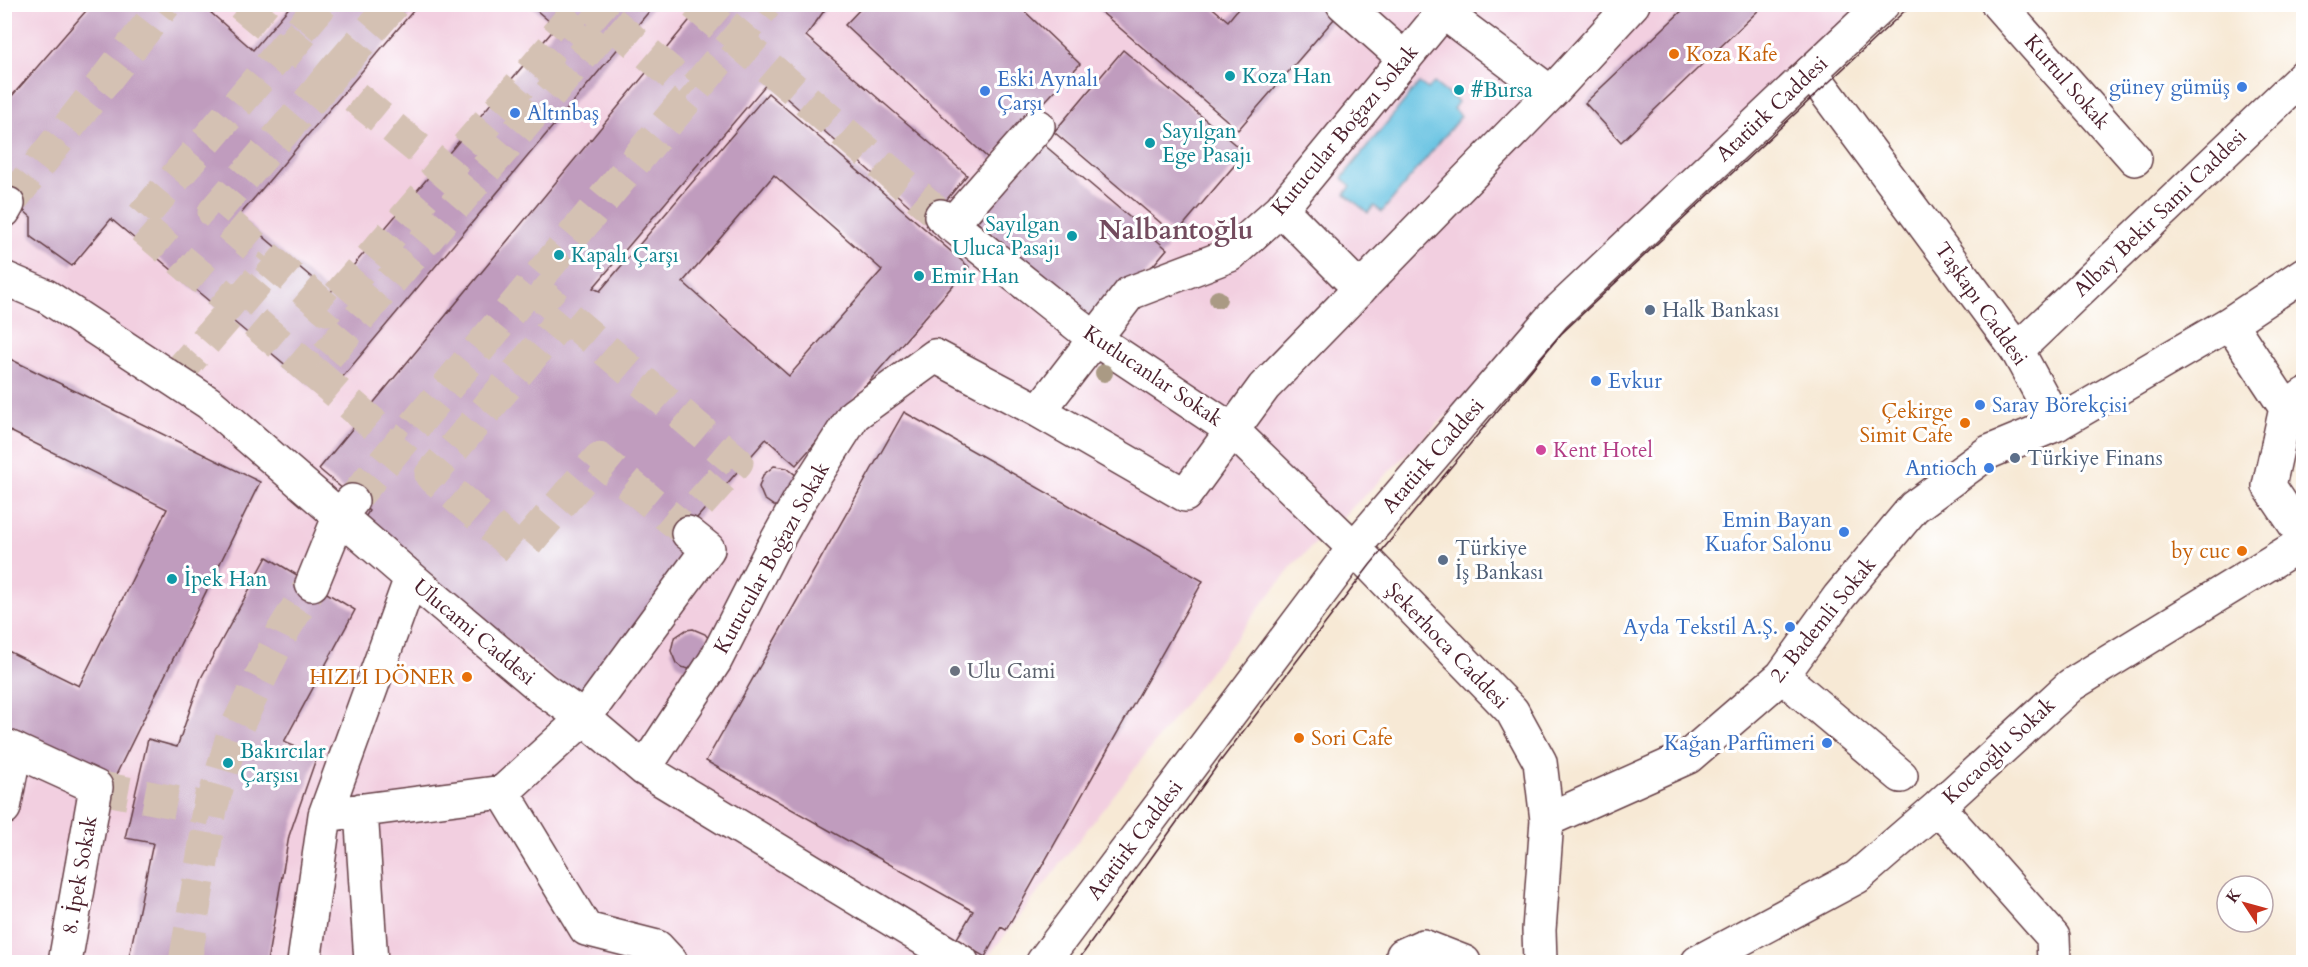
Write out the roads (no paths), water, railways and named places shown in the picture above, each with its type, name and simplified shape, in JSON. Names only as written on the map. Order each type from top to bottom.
[{"type":"street","points":[[1343,4],[1405,59]]},
{"type":"street","points":[[1039,411],[1185,495],[1264,387],[1551,93],[1633,4]]},
{"type":"street","name":"Atatürk Caddesi","points":[[1043,963],[1354,548],[1554,315],[1883,4]]},
{"type":"street","name":"Kurtul Sokak","points":[[1998,4],[2135,159]]},
{"type":"street","name":"Kutucular Boğazı Sokak","points":[[644,769],[715,661],[776,541],[854,415],[935,356],[1039,411],[1130,293],[1230,255],[1281,209],[1443,12],[1551,93]]},
{"type":"street","name":"Taşkapı Caddesi","points":[[1811,72],[2017,350],[2057,424]]},
{"type":"street","name":"Albay Bekir Sami Caddesi","points":[[2017,350],[2304,76]]},
{"type":"street","name":"Kutlucanlar Sokak","points":[[1038,126],[946,220],[1095,339],[1232,430],[1354,548]]},
{"type":"street","points":[[1281,209],[1360,289]]},
{"type":"street","points":[[2057,424],[2230,323],[2304,274]]},
{"type":"street","name":"Ulucami Caddesi","points":[[4,278],[46,296],[209,403],[346,508],[411,578],[544,690],[584,718],[644,769],[962,963]]},
{"type":"street","points":[[2230,323],[2295,402],[2269,486],[2304,538]]},
{"type":"street","name":"2. Bademli Sokak","points":[[1546,820],[1688,757],[1782,676],[1839,597],[1914,507],[1989,452],[2057,424]]},
{"type":"street","points":[[312,584],[346,508]]},
{"type":"street","points":[[325,815],[503,792],[584,718],[708,549],[688,533]]},
{"type":"street","name":"Kocaoğlu Sokak","points":[[1698,963],[1857,877],[1938,807],[2071,685],[2304,542]]},
{"type":"street","name":"Şekerhoca Caddesi","points":[[1354,548],[1512,711],[1540,762],[1546,820],[1539,930],[1540,963]]},
{"type":"street","points":[[304,963],[325,815],[411,578]]},
{"type":"street","points":[[1782,676],[1901,776]]},
{"type":"street","points":[[4,808],[10,748]]},
{"type":"street","name":"8. İpek Sokak","points":[[10,748],[96,786],[65,963]]},
{"type":"street","points":[[503,792],[586,929],[657,947],[670,963]]},
{"type":"street","points":[[1938,807],[2053,936],[2054,963]]},
{"type":"street","points":[[361,810],[371,963]]},
{"type":"street","points":[[1403,955],[1424,946],[1464,963]]},
{"type":"water","points":[[1419,83],[1428,89],[1434,83],[1458,102],[1453,109],[1461,116],[1382,212],[1374,206],[1368,213],[1345,194],[1351,186],[1342,178]]},
{"type":"tunnel","points":[[8,204],[165,4]]},
{"type":"tunnel","points":[[241,4],[463,185]]},
{"type":"tunnel","points":[[322,4],[137,223],[313,372],[611,22],[590,4]]},
{"type":"tunnel","points":[[393,4],[214,212],[327,309],[570,27],[543,4]]},
{"type":"tunnel","points":[[695,4],[941,216]]},
{"type":"tunnel","points":[[352,501],[766,4]]},
{"type":"tunnel","points":[[611,22],[693,92]]},
{"type":"tunnel","points":[[173,379],[273,263]]},
{"type":"tunnel","points":[[531,286],[737,462],[680,526],[599,459],[520,551],[431,475],[566,315]]},
{"type":"tunnel","points":[[313,372],[398,445]]},
{"type":"tunnel","points":[[185,962],[211,809],[232,737],[283,631],[312,584]]},
{"type":"tunnel","points":[[96,787],[211,809]]},
{"type":"tunnel","points":[[629,962],[657,947]]},
{"type":"tram line","points":[[1077,962],[1219,763],[1370,565],[1561,334],[1912,4]]},
{"type":"place","name":"Koza Kafe","points":[[1674,54]]},
{"type":"place","name":"Koza Han","points":[[1230,76]]},
{"type":"place","name":"güney gümüş","points":[[2242,87]]},
{"type":"place","name":"#Bursa","points":[[1459,90]]},
{"type":"place","name":"Eski Aynalı Çarşı","points":[[985,91]]},
{"type":"place","name":"Altınbaş","points":[[515,113]]},
{"type":"place","name":"Sayılgan Ege Pasajı","points":[[1150,143]]},
{"type":"place","name":"Sayılgan Uluca Pasajı","points":[[1072,236]]},
{"type":"place","name":"Kapalı Çarşı","points":[[559,255]]},
{"type":"place","name":"Emir Han","points":[[919,276]]},
{"type":"place","name":"Halk Bankası","points":[[1650,310]]},
{"type":"place","name":"Evkur","points":[[1596,381]]},
{"type":"place","name":"Saray Börekçisi","points":[[1980,405]]},
{"type":"place","name":"Çekirge Simit Cafe","points":[[1965,423]]},
{"type":"place","name":"Kent Hotel","points":[[1541,450]]},
{"type":"place","name":"Türkiye Finans","points":[[2015,458]]},
{"type":"place","name":"Antioch","points":[[1989,468]]},
{"type":"place","name":"Emin Bayan Kuafor Salonu","points":[[1844,532]]},
{"type":"place","name":"by cuc","points":[[2242,551]]},
{"type":"place","name":"Türkiye İş Bankası","points":[[1443,560]]},
{"type":"place","name":"İpek Han","points":[[172,579]]},
{"type":"place","name":"Ayda Tekstil A.Ş.","points":[[1790,627]]},
{"type":"place","name":"Ulu Cami","points":[[955,671]]},
{"type":"place","name":"HIZLI DÖNER","points":[[467,677]]},
{"type":"place","name":"Sori Cafe","points":[[1299,738]]},
{"type":"place","name":"Kağan Parfümeri","points":[[1827,743]]},
{"type":"place","name":"Bakırcılar Çarşısı","points":[[228,763]]},
{"type":"district","name":"Nalbantoğlu","points":[[1176,230]]}]
